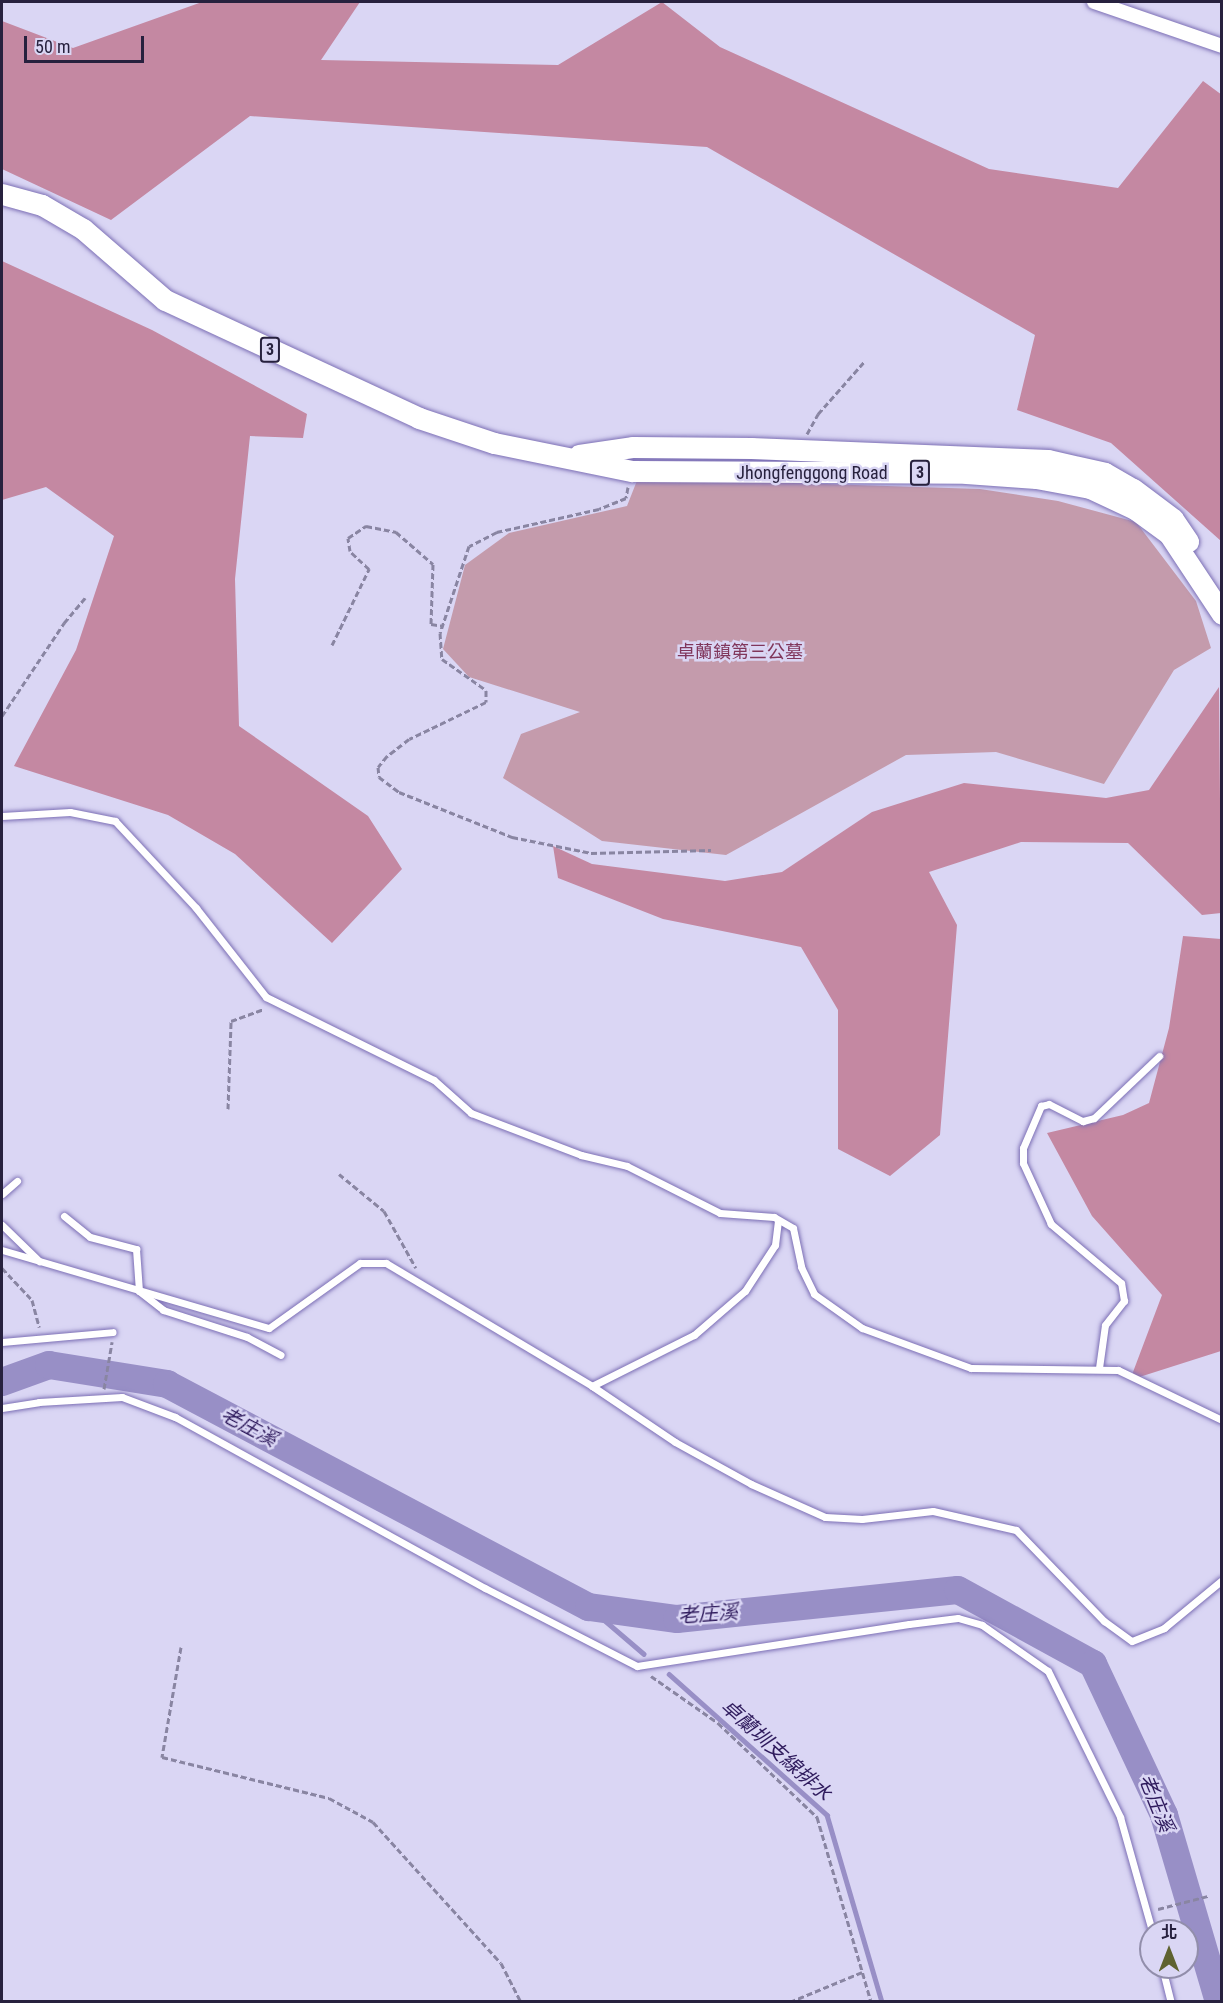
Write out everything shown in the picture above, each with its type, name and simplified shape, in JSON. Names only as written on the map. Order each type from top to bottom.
[{"type":"main road","name":"Jhongfenggong Road","points":[[2,194],[42,205],[83,229],[165,300],[419,418],[494,443],[632,471],[966,473],[1036,478],[1090,488],[1136,509],[1169,534],[1221,614]]},
{"type":"main road","name":"Jhongfenggong Road","points":[[563,458],[633,447],[798,448],[1048,460],[1105,473],[1173,519],[1221,591]]},
{"type":"street","points":[[1094,2],[1221,46]]},
{"type":"lane","points":[[2,816],[70,812],[115,821],[196,908],[266,997],[434,1080],[471,1113],[581,1155],[627,1166],[720,1213],[778,1220],[793,1228],[801,1267],[814,1294],[861,1328],[971,1368],[1118,1370],[1221,1420]]},
{"type":"lane","points":[[1099,1368],[1105,1325],[1124,1301],[1121,1283],[1051,1224],[1023,1163],[1023,1149],[1041,1106],[1049,1104],[1083,1121],[1094,1118],[1159,1056]]},
{"type":"lane","points":[[2,1194],[17,1181]]},
{"type":"lane","points":[[64,1216],[90,1237],[136,1249],[139,1292],[163,1310],[247,1337],[281,1355]]},
{"type":"lane","points":[[592,1386],[694,1335],[745,1291],[775,1245],[778,1220]]},
{"type":"lane","points":[[2,1225],[41,1263]]},
{"type":"lane","points":[[2,1250],[139,1292],[269,1328],[360,1263],[386,1263],[592,1386],[675,1442],[751,1484],[825,1517],[862,1519],[933,1511],[1016,1530],[1104,1621],[1132,1641],[1164,1628],[1221,1580]]},
{"type":"lane","points":[[2,1342],[113,1332]]},
{"type":"lane","points":[[2,1408],[122,1397],[175,1417],[485,1588],[637,1666],[919,1622],[958,1618],[982,1625],[1048,1671],[1120,1817],[1149,1919]]},
{"type":"lane","points":[[1165,1979],[1171,2001]]},
{"type":"path","points":[[798,448],[818,414],[864,362]]},
{"type":"path","points":[[632,471],[626,498],[599,509],[497,532],[469,546],[443,626],[442,659],[486,690],[486,702],[409,739],[387,756],[378,767],[379,777],[399,792],[512,837],[591,853],[711,850]]},
{"type":"path","points":[[332,645],[369,569],[350,551],[348,538],[366,526],[396,531],[433,564],[431,624],[443,626]]},
{"type":"path","points":[[2,716],[64,622],[85,598]]},
{"type":"path","points":[[228,1109],[231,1021],[262,1011],[276,1001]]},
{"type":"path","points":[[339,1174],[384,1210],[427,1287]]},
{"type":"path","points":[[2,1268],[32,1300],[42,1338]]},
{"type":"path","points":[[102,1398],[113,1332]]},
{"type":"path","points":[[181,1647],[162,1757],[329,1798],[373,1822],[501,1963],[521,2001]]},
{"type":"path","points":[[637,1666],[718,1723],[817,1817],[871,2001]]},
{"type":"path","points":[[1148,1912],[1208,1896]]},
{"type":"path","points":[[790,2001],[861,1972]]},
{"type":"green space","name":"卓蘭鎮第三公墓","points":[[638,478],[980,489],[1058,501],[1136,522],[1196,601],[1211,648],[1174,670],[1104,784],[996,752],[906,755],[726,855],[602,841],[503,778],[521,734],[580,712],[469,677],[443,649],[465,565],[509,533],[627,506]]},
{"type":"shaded area","points":[[202,2],[360,2],[321,60],[558,65],[662,2],[720,47],[989,169],[1118,188],[1203,81],[1222,95],[1221,541],[1111,443],[1017,410],[1035,335],[707,147],[250,116],[111,220],[2,169],[2,21],[73,48]]},
{"type":"shaded area","points":[[2,261],[152,330],[307,414],[303,438],[250,436],[235,579],[239,726],[368,816],[402,869],[332,943],[235,854],[168,815],[14,766],[76,650],[114,536],[46,487],[2,500]]},
{"type":"shaded area","points":[[1219,687],[1221,913],[1202,915],[1128,843],[1021,842],[929,872],[957,925],[940,1135],[890,1176],[838,1149],[838,1010],[801,947],[663,919],[558,878],[553,846],[592,864],[725,881],[782,872],[872,812],[964,783],[1106,798],[1149,790]]},
{"type":"shaded area","points":[[1183,936],[1221,939],[1221,1351],[1130,1380],[1162,1295],[1092,1216],[1047,1133],[1123,1115],[1149,1103],[1169,1028]]},
{"type":"waterway","name":"老庄溪","points":[[2,1382],[49,1365],[167,1384],[589,1607],[677,1619],[958,1590],[1093,1664],[1164,1815],[1219,2002]]},
{"type":"waterway","points":[[589,1607],[644,1654]]},
{"type":"waterway","name":"卓蘭圳支線排水","points":[[669,1674],[827,1815],[882,2002]]}]
